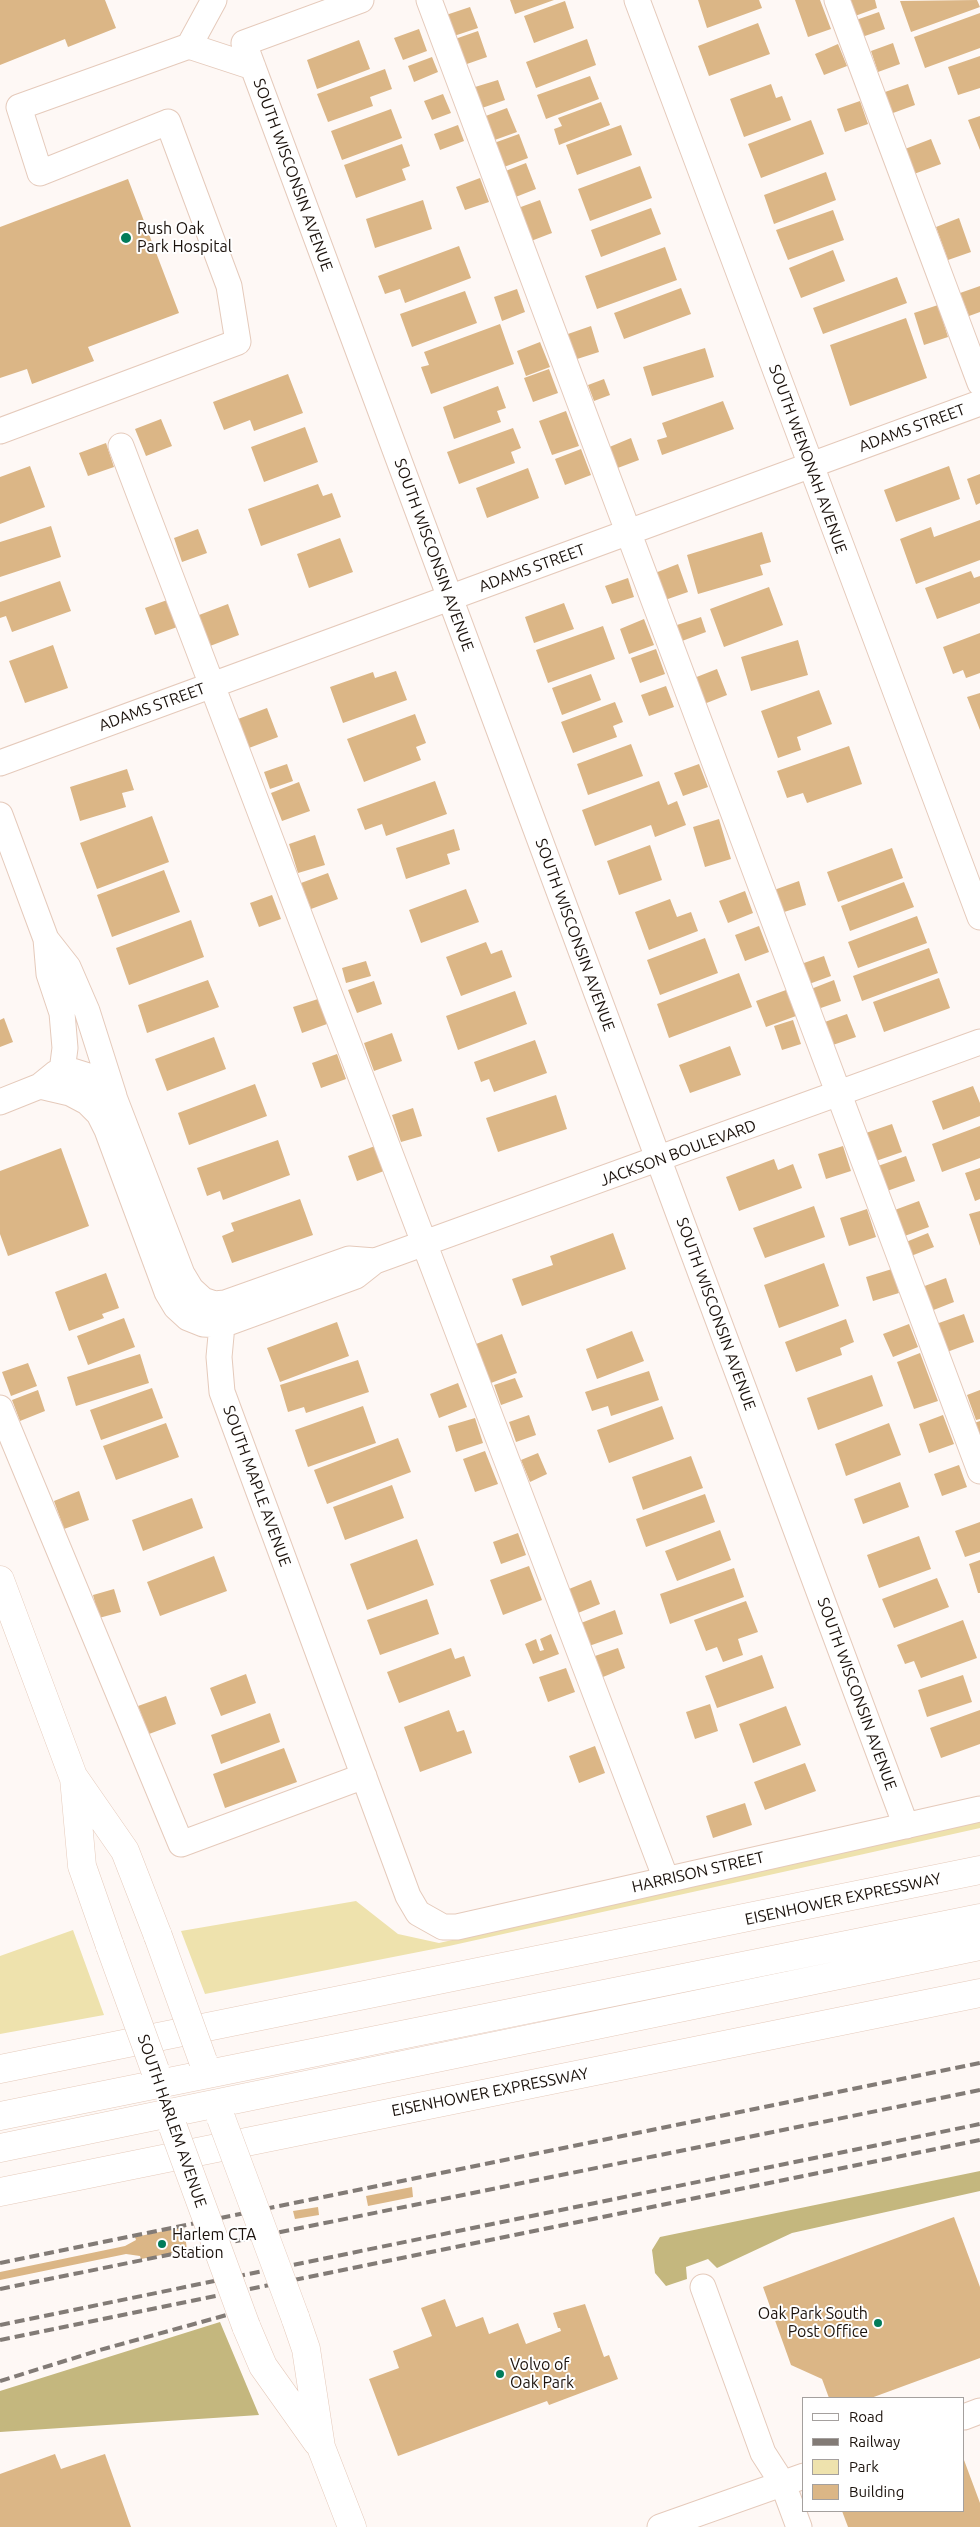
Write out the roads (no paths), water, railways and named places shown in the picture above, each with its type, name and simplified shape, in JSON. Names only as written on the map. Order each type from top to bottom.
[{"type":"main road","name":"SOUTH HARLEM AVENUE","points":[[0,1580],[74,1776],[125,1851],[158,1936],[219,2111],[306,2349],[321,2447],[352,2527]]},
{"type":"main road","name":"SOUTH HARLEM AVENUE","points":[[74,1776],[82,1866],[171,2121],[246,2326],[263,2366],[321,2447]]},
{"type":"main road","name":"EISENHOWER EXPRESSWAY","points":[[0,2069],[980,1870]]},
{"type":"main road","points":[[0,2116],[205,2067],[980,1918]]},
{"type":"main road","points":[[0,2148],[171,2121],[980,1946]]},
{"type":"main road","name":"EISENHOWER EXPRESSWAY","points":[[0,2192],[980,1993]]},
{"type":"street","points":[[189,46],[214,0]]},
{"type":"street","name":"SOUTH WISCONSIN AVENUE","points":[[361,0],[244,43],[906,1826]]},
{"type":"street","points":[[429,0],[980,1471]]},
{"type":"street","name":"SOUTH WENONAH AVENUE","points":[[637,0],[980,917]]},
{"type":"street","points":[[837,0],[980,383]]},
{"type":"street","points":[[0,431],[238,342],[229,286],[168,122],[40,173],[19,107],[189,46],[253,67]]},
{"type":"street","name":"ADAMS STREET","points":[[0,763],[980,403]]},
{"type":"street","points":[[121,446],[666,1879]]},
{"type":"street","points":[[0,815],[46,939],[49,974],[62,1013],[65,1048],[62,1071]]},
{"type":"street","points":[[40,1086],[76,1096],[88,1102],[98,1114],[107,1130],[166,1292],[176,1307],[188,1318],[203,1324],[224,1314],[215,1304],[203,1300],[191,1289],[182,1274],[114,1097],[86,1011],[68,967],[46,939]]},
{"type":"street","name":"JACKSON BOULEVARD","points":[[224,1314],[356,1276],[375,1261],[659,1160],[980,1042]]},
{"type":"street","points":[[0,1102],[40,1086],[56,1073],[72,1070],[102,1084],[114,1097]]},
{"type":"street","name":"SOUTH MAPLE AVENUE","points":[[224,1314],[219,1358],[222,1392],[408,1896],[418,1913]]},
{"type":"street","points":[[0,1408],[181,1844],[364,1776]]},
{"type":"street","name":"HARRISON STREET","points":[[418,1913],[443,1926],[457,1926],[980,1809]]},
{"type":"street","points":[[703,2287],[763,2454],[793,2480],[799,2527]]},
{"type":"street","points":[[965,2417],[980,2411]]},
{"type":"street","points":[[660,2527],[793,2480]]},
{"type":"railway","points":[[0,2263],[980,2063]]},
{"type":"railway","points":[[0,2289],[980,2090]]},
{"type":"railway","points":[[0,2325],[980,2124]]},
{"type":"railway","points":[[0,2340],[980,2140]]},
{"type":"railway","points":[[0,2381],[100,2350],[252,2308]]},
{"type":"place","name":"Rush Oak Park Hospital","points":[[126,238]]},
{"type":"place","name":"Harlem CTA Station","points":[[162,2244]]},
{"type":"place","name":"Oak Park South Post Office","points":[[878,2323]]},
{"type":"place","name":"Volvo of Oak Park","points":[[500,2374]]}]
